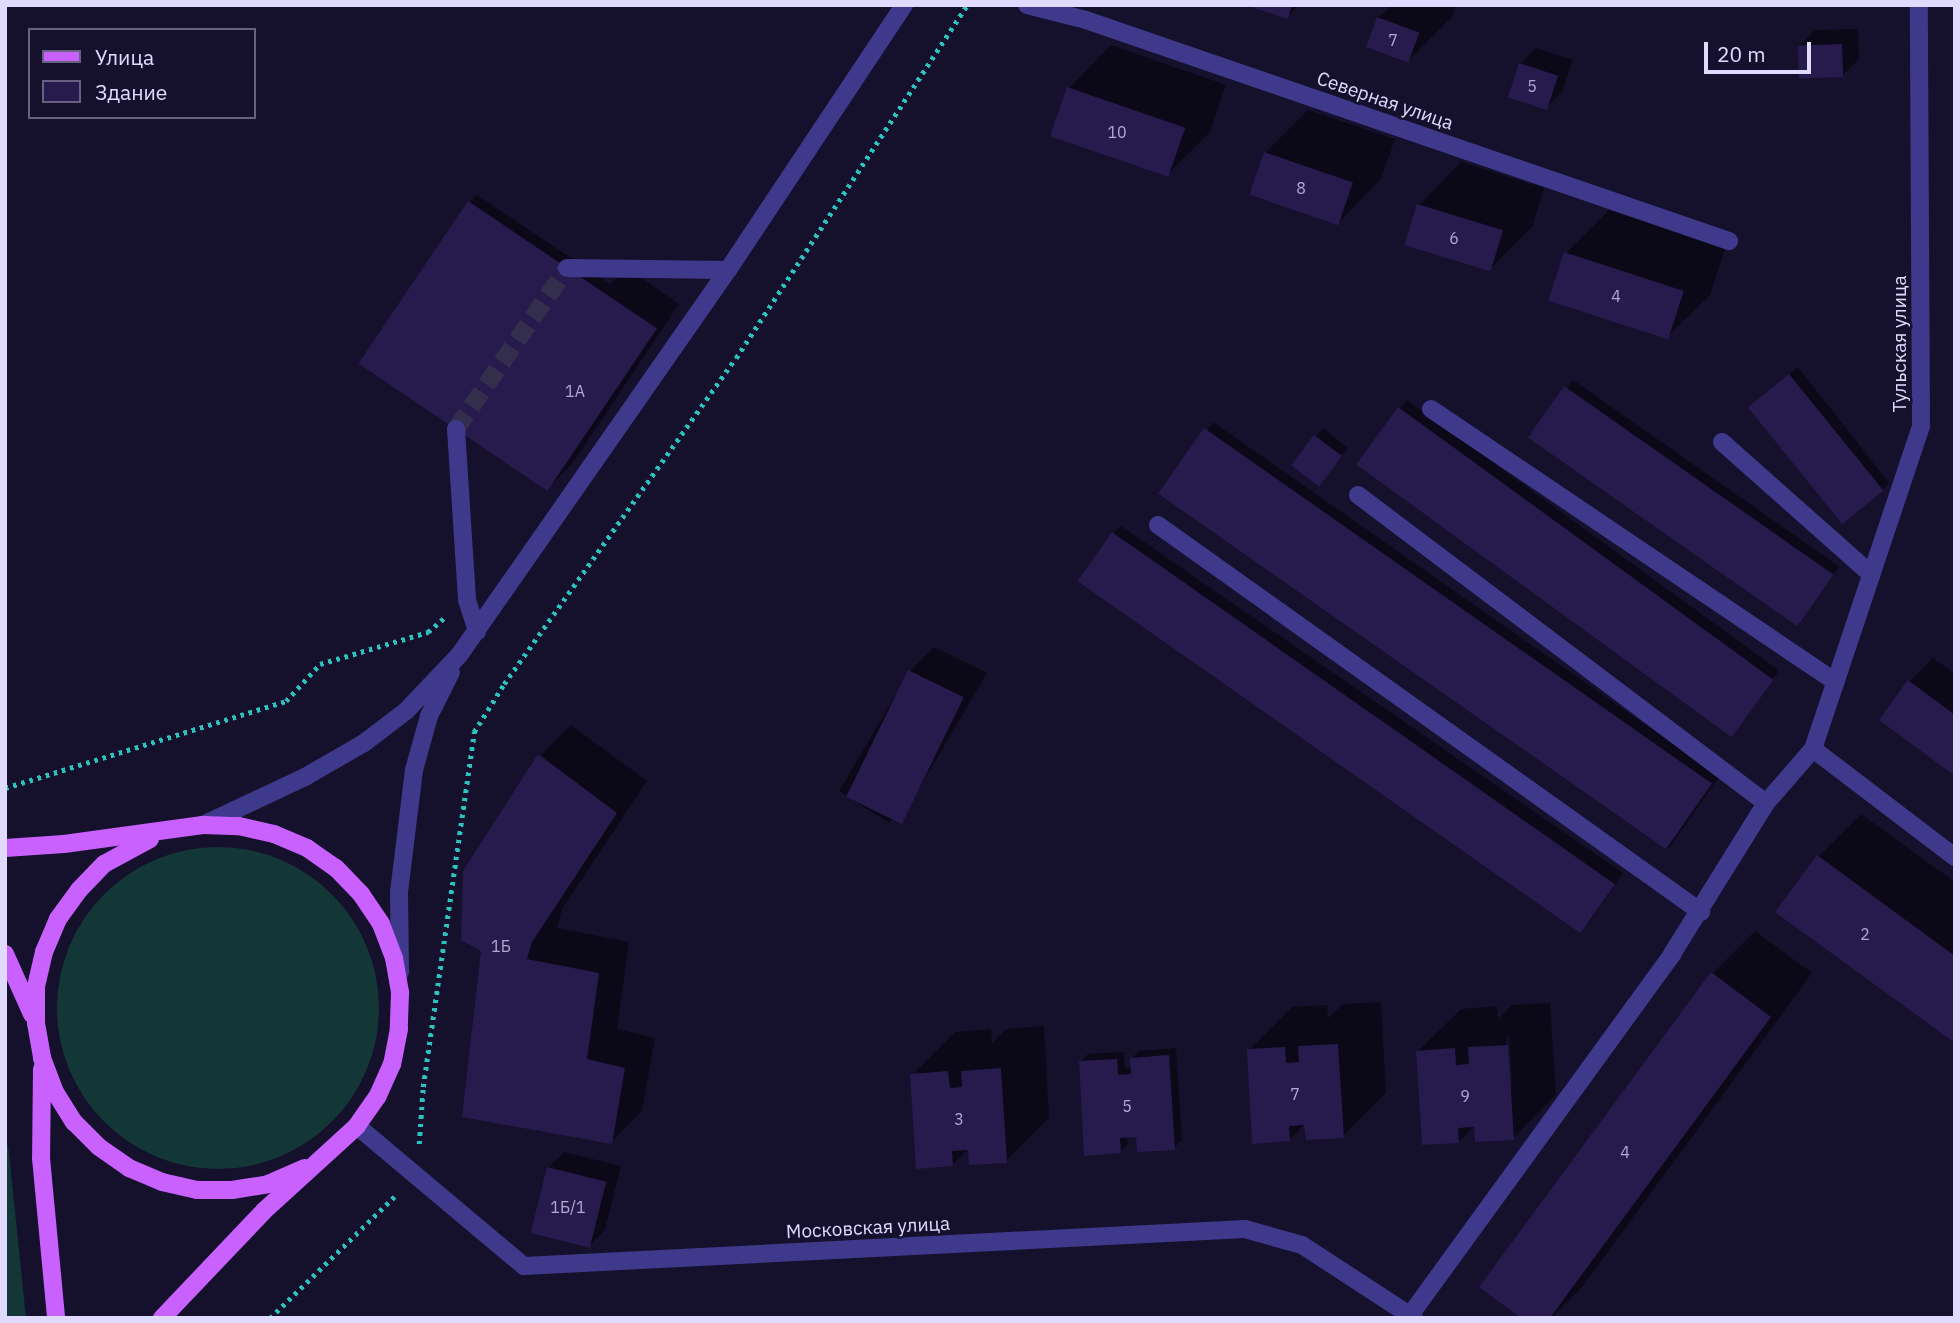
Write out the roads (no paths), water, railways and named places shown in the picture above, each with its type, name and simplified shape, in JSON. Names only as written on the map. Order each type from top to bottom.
[{"type":"main road","points":[[5,848],[168,832],[203,825],[239,826],[274,834],[307,848],[336,868],[361,894],[381,925],[394,958],[400,993],[400,1028],[392,1064],[377,1097],[357,1126],[264,1211],[162,1318]]},
{"type":"main road","points":[[56,1318],[41,1158],[42,1058],[36,1023],[36,987],[44,952],[58,919],[79,890],[104,864],[135,845],[168,832]]},
{"type":"main road","points":[[5,954],[36,1023]]},
{"type":"main road","points":[[42,1058],[55,1092],[74,1122],[99,1147],[129,1168],[162,1182],[197,1190],[268,1184],[301,1171],[331,1151]]},
{"type":"street","points":[[203,825],[305,777],[364,743],[406,711],[460,654],[729,270],[904,5]]},
{"type":"street","name":"Северная улица","points":[[1027,5],[1086,20],[1729,241]]},
{"type":"street","name":"Тульская улица","points":[[1813,749],[1922,426],[1919,5]]},
{"type":"street","points":[[567,268],[729,270]]},
{"type":"street","points":[[1430,409],[1836,682]]},
{"type":"street","points":[[456,429],[467,600],[477,631]]},
{"type":"street","points":[[1722,442],[1872,575]]},
{"type":"street","points":[[1358,495],[1766,803]]},
{"type":"street","points":[[1158,526],[1701,912]]},
{"type":"street","points":[[400,993],[399,892],[414,770],[429,716],[460,654]]},
{"type":"street","points":[[1411,1317],[1701,912],[1766,803],[1813,749],[1955,857]]},
{"type":"street","name":"Московская улица","points":[[357,1126],[523,1266],[1245,1229],[1302,1245],[1411,1317]]},
{"type":"tunnel","points":[[456,429],[567,268]]}]
